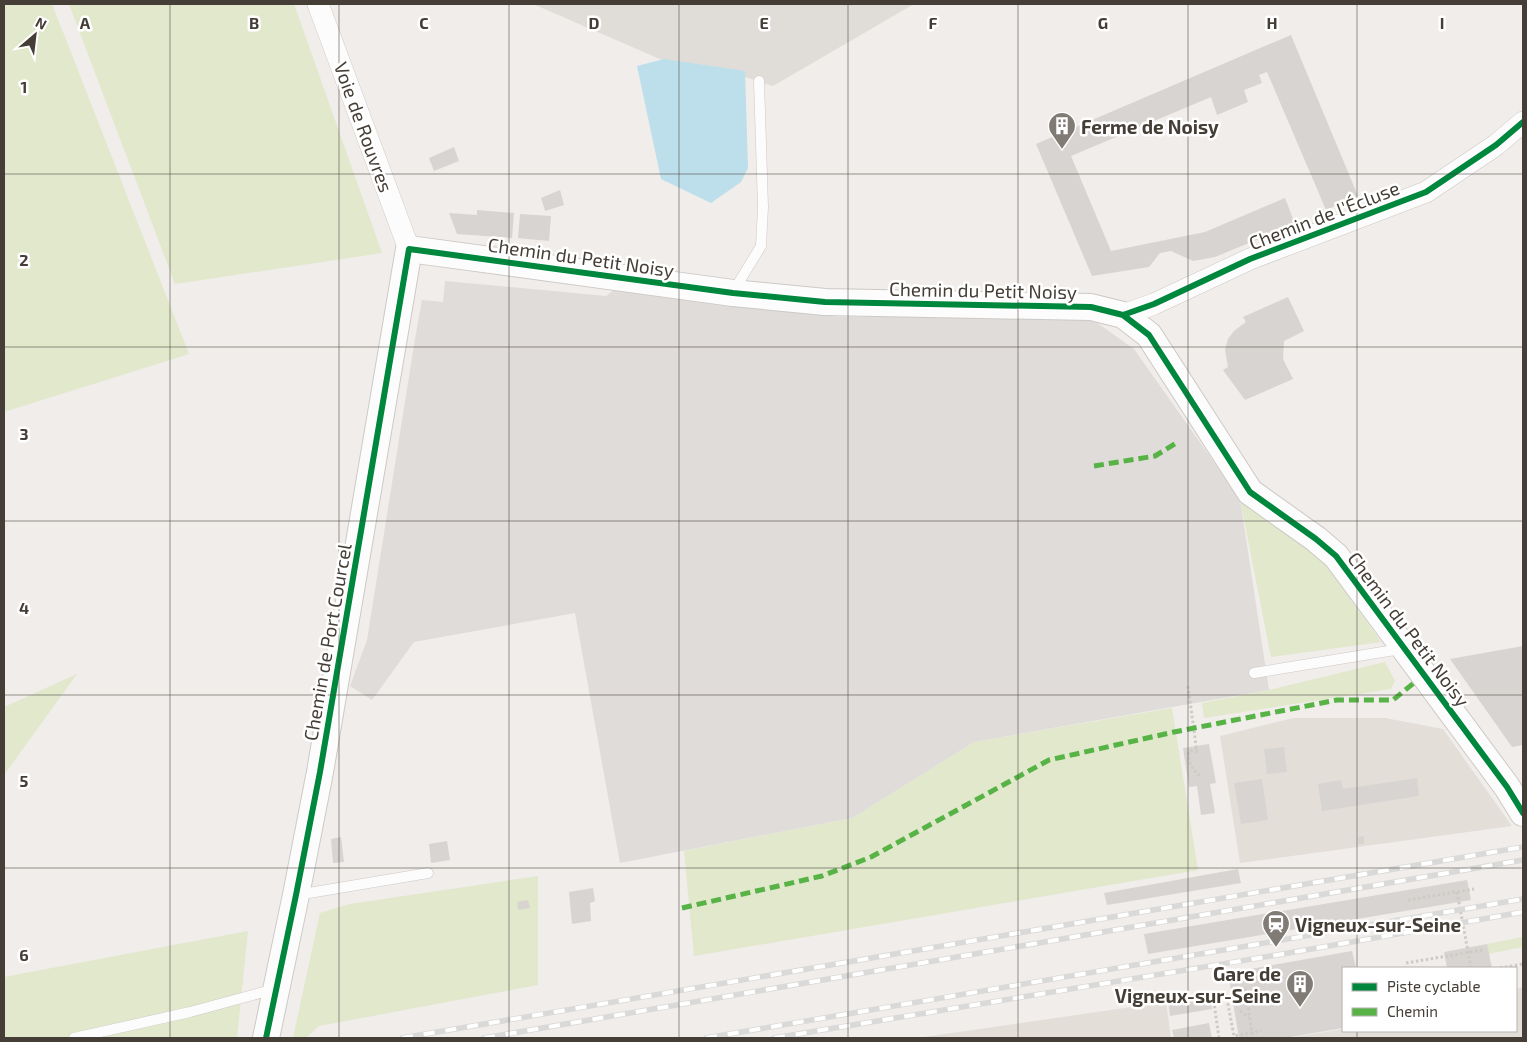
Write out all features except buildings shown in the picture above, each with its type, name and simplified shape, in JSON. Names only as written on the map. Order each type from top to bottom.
[{"type":"street","name":"Voie de Rouvres","points":[[318,4],[409,249]]},
{"type":"street","name":"Chemin de l'Écluse","points":[[1123,314],[1154,304],[1250,259],[1426,192],[1496,145],[1523,122]]},
{"type":"street","name":"Chemin du Petit Noisy","points":[[409,249],[733,293],[825,302],[1091,307],[1123,314],[1149,335],[1250,492],[1316,539],[1336,556],[1508,787],[1523,813]]},
{"type":"street","name":"Chemin de Port Courcel","points":[[266,1038],[320,772],[409,249]]},
{"type":"lane","points":[[733,293],[761,246],[763,207],[759,81]]},
{"type":"lane","points":[[1254,673],[1378,654],[1404,648]]},
{"type":"lane","points":[[296,895],[428,873]]},
{"type":"lane","points":[[74,1038],[190,1012],[277,989]]},
{"type":"path","points":[[1188,686],[1197,753]]},
{"type":"path","points":[[1197,748],[1188,752],[1190,767],[1200,776]]},
{"type":"path","points":[[1408,900],[1474,889]]},
{"type":"path","points":[[1457,892],[1471,967]]},
{"type":"path","points":[[1406,963],[1483,950]]},
{"type":"path","points":[[1507,967],[1523,964]]},
{"type":"path","points":[[1245,988],[1253,1038]]},
{"type":"path","points":[[1219,1038],[1213,996],[1226,994],[1234,1036],[1261,1031]]},
{"type":"path","points":[[1240,1011],[1250,1017]]},
{"type":"shaded area","points":[[533,4],[914,4],[773,86],[742,76],[662,60]]},
{"type":"shaded area","points":[[445,281],[606,296],[619,286],[839,317],[1089,317],[1134,349],[1240,499],[1269,690],[974,742],[852,818],[620,863],[575,613],[414,642],[372,700],[350,686],[367,640],[422,300],[443,302]]},
{"type":"shaded area","points":[[1293,718],[1385,718],[1443,729],[1512,826],[1240,863],[1220,736]]},
{"type":"shaded area","points":[[1523,987],[1523,1038],[1288,1038],[1342,1029],[1342,1032],[1517,1032],[1517,989]]},
{"type":"shaded area","points":[[1166,1002],[1171,1038],[917,1038]]},
{"type":"green space","points":[[4,4],[52,4],[189,354],[4,412]]},
{"type":"green space","points":[[69,4],[294,4],[382,253],[175,284]]},
{"type":"green space","points":[[1240,499],[1324,562],[1381,642],[1271,657]]},
{"type":"green space","points":[[1385,662],[1395,681],[1391,689],[1204,718],[1202,703],[1269,690]]},
{"type":"green space","points":[[77,674],[4,775],[4,707]]},
{"type":"green space","points":[[1172,708],[1198,870],[694,956],[684,851],[852,818],[974,742]]},
{"type":"green space","points":[[538,876],[538,985],[319,1026],[306,1038],[293,1038],[320,913],[350,904]]},
{"type":"green space","points":[[248,931],[237,1038],[4,1038],[4,977]]},
{"type":"green space","points":[[1523,937],[1523,947],[1488,954],[1487,944]]},
{"type":"water","points":[[664,59],[745,71],[748,168],[741,182],[711,203],[661,179],[637,66]]},
{"type":"railway","points":[[402,1038],[1523,847]]},
{"type":"railway","points":[[484,1038],[1523,860]]},
{"type":"railway","points":[[706,1038],[1523,899]]},
{"type":"railway","points":[[774,1038],[1277,955],[1523,912]]},
{"type":"marked path","points":[[1094,466],[1155,456],[1178,442]]},
{"type":"marked path","points":[[682,908],[822,876],[871,857],[1049,760],[1174,732],[1337,700],[1393,700],[1415,682]]},
{"type":"cycle path","points":[[1123,315],[1154,304],[1250,259],[1426,192],[1496,145],[1523,122]]},
{"type":"cycle path","points":[[266,1038],[320,772],[409,249],[733,293],[825,302],[1091,307],[1123,315],[1149,335],[1250,492],[1316,539],[1336,556],[1507,787],[1523,813]]},
{"type":"place","name":"Ferme de Noisy","points":[[1062,150]]},
{"type":"place","name":"Vigneux-sur-Seine","points":[[1276,948]]},
{"type":"place","name":"Gare de Vigneux-sur-Seine","points":[[1300,1008]]}]
